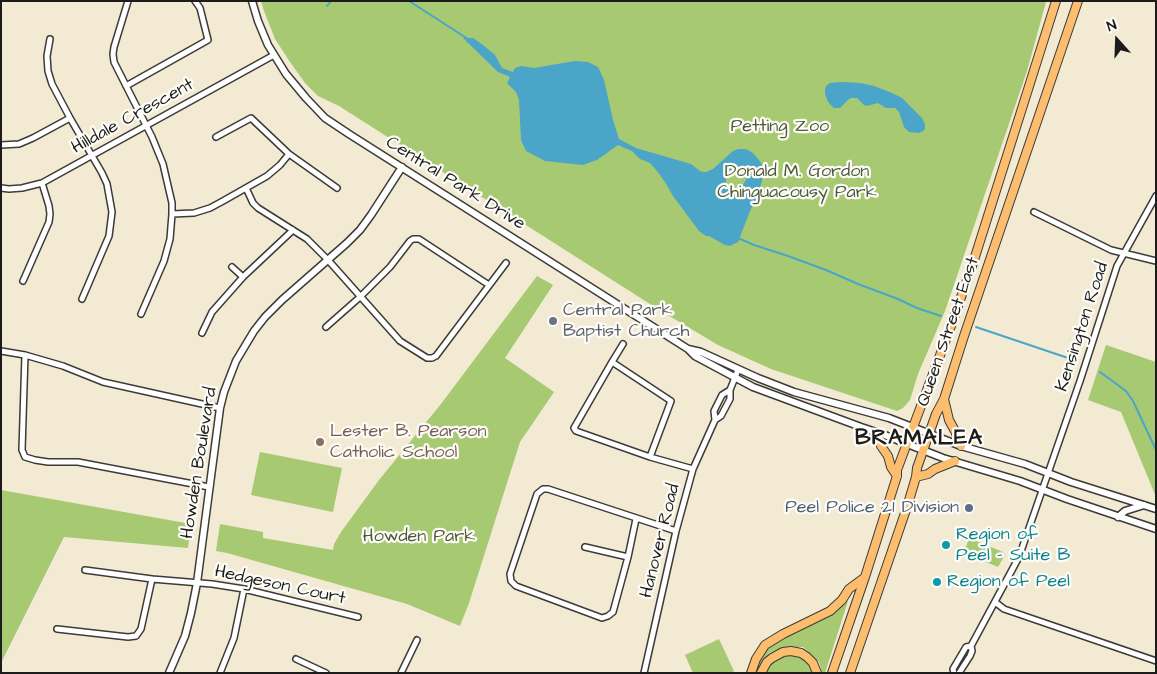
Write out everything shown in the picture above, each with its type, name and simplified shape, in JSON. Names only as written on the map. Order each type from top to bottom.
[{"type":"main road","name":"Queen Street East","points":[[832,673],[865,578],[897,476],[897,470],[974,260],[1056,1]]},
{"type":"main road","name":"Queen Street East","points":[[850,673],[916,477],[917,468],[936,414],[944,399],[1078,1]]},
{"type":"main road","points":[[944,399],[949,420],[961,446]]},
{"type":"main road","points":[[878,433],[881,446],[897,476]]},
{"type":"main road","points":[[916,477],[928,474],[955,461]]},
{"type":"main road","points":[[751,673],[756,659],[765,645],[830,611],[842,600],[849,589],[865,578]]},
{"type":"main road","points":[[761,673],[767,662],[772,658],[783,652],[791,651],[801,653],[807,657],[813,663],[817,673]]},
{"type":"street","points":[[128,1],[114,47],[114,62],[163,164],[172,203],[170,239],[164,261],[140,314]]},
{"type":"street","points":[[126,86],[208,40],[200,8],[195,1]]},
{"type":"street","name":"Central Park Drive","points":[[252,1],[258,21],[274,55],[286,74],[325,118],[688,349],[695,356],[753,388],[955,461],[983,469],[1156,530]]},
{"type":"street","points":[[50,39],[47,56],[52,84],[102,173],[112,212],[108,236],[82,299]]},
{"type":"street","name":"Hilldale Crescent","points":[[1,188],[22,188],[42,183],[274,55]]},
{"type":"street","points":[[1,145],[19,144],[70,118]]},
{"type":"street","points":[[216,137],[251,118],[289,154],[338,188]]},
{"type":"street","points":[[172,214],[194,213],[210,208],[267,176],[289,154]]},
{"type":"street","name":"Howden Boulevard","points":[[169,673],[191,613],[197,583],[220,408],[230,375],[244,346],[254,331],[275,307],[360,230],[402,168]]},
{"type":"street","points":[[23,281],[50,214],[42,183]]},
{"type":"street","points":[[246,188],[253,203],[258,208],[307,239],[400,341],[427,358],[436,356],[506,263]]},
{"type":"street","name":"Kensington Road","points":[[971,646],[1019,558],[1080,381],[1117,266],[1156,196]]},
{"type":"street","points":[[1034,212],[1111,250],[1156,261]]},
{"type":"street","points":[[202,333],[212,312],[242,277],[293,230]]},
{"type":"street","points":[[326,326],[360,297],[390,267],[413,239],[418,239],[489,285]]},
{"type":"street","points":[[232,267],[242,277]]},
{"type":"street","points":[[623,344],[574,428],[576,432],[693,470]]},
{"type":"street","name":"Central Park Drive","points":[[688,349],[701,352],[738,370],[794,392],[889,418],[961,446],[1025,464],[1071,482],[1156,509]]},
{"type":"street","points":[[1,351],[25,355],[63,366],[103,382],[220,408]]},
{"type":"street","points":[[25,355],[22,450],[25,457],[48,462],[78,462],[209,487]]},
{"type":"street","points":[[612,362],[671,401],[650,457]]},
{"type":"street","name":"Hanover Road","points":[[715,420],[721,416],[729,401],[730,390],[738,370]]},
{"type":"street","name":"Hanover Road","points":[[644,673],[676,531],[693,470],[715,420],[714,411],[722,395],[730,390]]},
{"type":"street","points":[[636,519],[612,612],[608,616],[602,618],[516,586],[511,582],[510,574],[537,494],[543,489],[676,531]]},
{"type":"street","points":[[1118,516],[1144,505]]},
{"type":"street","points":[[585,547],[628,556]]},
{"type":"street","name":"Hedgeson Court","points":[[85,570],[244,589],[358,617]]},
{"type":"street","points":[[57,629],[128,637],[136,636],[141,629],[152,579]]},
{"type":"street","points":[[220,673],[234,638],[244,589]]},
{"type":"street","points":[[995,602],[1004,608],[1156,661]]},
{"type":"street","points":[[401,673],[418,640]]},
{"type":"street","points":[[954,673],[953,669],[966,647],[971,646],[972,651],[958,673]]},
{"type":"street","points":[[296,659],[326,673]]},
{"type":"green space","name":"Donald M. Gordon Chinguacousy Park","points":[[261,1],[1046,2],[1027,71],[945,311],[918,374],[910,400],[903,408],[897,411],[771,369],[718,345],[661,311],[339,106],[318,96],[305,83],[275,39]]},
{"type":"green space","name":"Howden Park","points":[[537,276],[553,285],[505,358],[554,392],[520,442],[460,626],[407,604],[216,551],[220,524],[263,532],[263,538],[333,550],[334,544],[341,532],[379,480],[441,404]]},
{"type":"green space","points":[[1106,345],[1156,362],[1156,497],[1121,412],[1088,400]]},
{"type":"green space","points":[[260,452],[342,468],[333,512],[251,495]]},
{"type":"green space","points":[[1,490],[191,524],[188,548],[64,537],[1,663]]},
{"type":"green space","points":[[969,538],[1003,552],[1005,555],[998,567],[964,553]]},
{"type":"green space","points":[[848,601],[825,673],[822,673],[819,662],[803,647],[784,647],[769,653],[758,668],[757,673],[755,673],[760,659],[771,645],[832,613]]},
{"type":"green space","points":[[719,639],[734,671],[731,673],[693,673],[685,655]]},
{"type":"green space","points":[[786,654],[799,656],[809,663],[813,673],[765,673],[767,667],[775,659]]},
{"type":"water","points":[[463,38],[473,38],[495,55],[502,68],[513,72],[515,68],[521,66],[534,68],[575,61],[588,62],[598,67],[604,80],[619,139],[636,148],[691,164],[703,172],[713,169],[733,151],[745,149],[750,151],[762,164],[763,177],[757,198],[738,242],[730,246],[725,245],[699,231],[657,171],[650,163],[640,159],[632,151],[618,145],[597,160],[583,165],[545,161],[526,151],[521,140],[519,100],[516,92],[507,83],[510,77],[498,72]],"holes":[[[742,169],[746,173],[746,180],[741,188],[729,188],[726,183],[726,177],[730,170]]]},
{"type":"water","points":[[842,82],[874,86],[902,98],[922,118],[925,129],[919,133],[909,132],[904,127],[899,112],[895,108],[886,108],[878,103],[867,106],[857,98],[851,98],[840,108],[834,108],[828,102],[825,89],[830,83]]},
{"type":"waterway","points":[[327,6],[331,1]]},
{"type":"waterway","points":[[409,1],[468,39]]},
{"type":"waterway","points":[[738,238],[826,270],[941,316]]},
{"type":"waterway","points":[[976,327],[1068,358]]},
{"type":"waterway","points":[[1100,372],[1126,391],[1133,401],[1156,450]]},
{"type":"place","name":"Central Park Baptist Church","points":[[553,321]]},
{"type":"place","name":"Lester B. Pearson Catholic School","points":[[320,442]]},
{"type":"place","name":"Peel Police 21 Division","points":[[969,508]]},
{"type":"place","name":"Region of Peel - Suite B","points":[[946,545]]},
{"type":"place","name":"Region of Peel","points":[[937,582]]},
{"type":"district","name":"BRAMALEA","points":[[919,439]]},
{"type":"park label","name":"Petting Zoo","points":[[780,127]]}]
